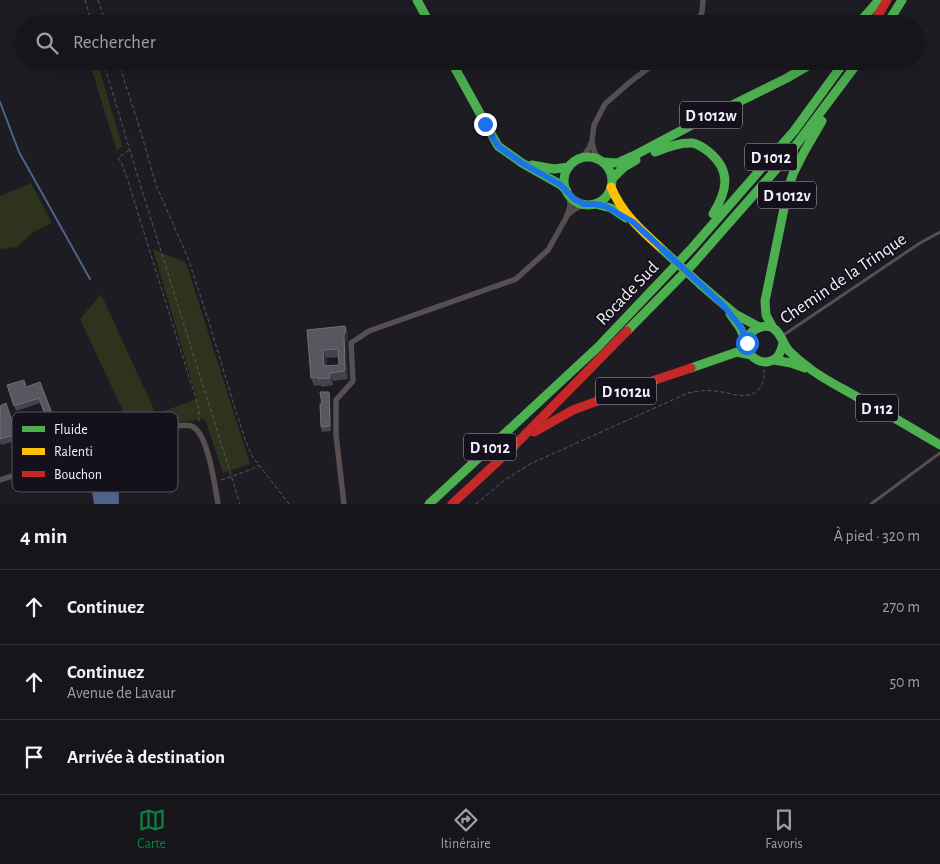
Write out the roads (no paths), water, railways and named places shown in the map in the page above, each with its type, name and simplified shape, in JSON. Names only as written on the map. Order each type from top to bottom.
[{"type":"main road","points":[[866,15],[879,0]]},
{"type":"main road","points":[[878,15],[887,0]]},
{"type":"main road","points":[[893,15],[902,0]]},
{"type":"main road","points":[[421,2],[426,15]]},
{"type":"main road","points":[[456,70],[498,146],[522,163],[561,185],[578,202],[611,208],[633,222],[724,306],[741,318],[759,327]]},
{"type":"main road","name":"D 1012w","points":[[601,161],[617,162],[637,154],[801,70]]},
{"type":"main road","name":"Rocade Sud","points":[[429,504],[604,340],[692,248],[794,131],[838,70]]},
{"type":"main road","name":"Rocade Sud","points":[[452,504],[509,451],[693,264],[787,157],[853,70]]},
{"type":"main road","name":"D 1012v","points":[[772,328],[766,315],[765,301],[788,189],[804,152],[849,75]]},
{"type":"main road","points":[[594,204],[605,198],[612,183],[624,167],[671,145],[698,144],[717,158],[724,170],[726,186],[721,202],[692,248]]},
{"type":"main road","points":[[568,193],[565,179],[569,167],[578,159],[585,157],[592,157],[601,161],[611,173],[617,200],[633,222]]},
{"type":"main road","points":[[522,163],[554,169],[569,167]]},
{"type":"main road","points":[[724,306],[740,326],[745,336],[748,352],[756,360],[764,362],[774,360],[781,353],[782,340],[778,331],[768,326],[755,329],[747,343]]},
{"type":"main road","name":"D 112","points":[[782,340],[795,356],[814,372]]},
{"type":"main road","name":"D 1012u","points":[[509,451],[541,428],[573,410],[737,352],[751,355]]},
{"type":"main road","name":"D 112","points":[[774,360],[791,363],[814,372],[940,444]]},
{"type":"street","points":[[701,15],[703,0]]},
{"type":"street","points":[[601,161],[594,150],[592,141],[594,125],[605,104],[647,70]]},
{"type":"street","points":[[578,159],[585,154],[592,141]]},
{"type":"street","points":[[344,504],[336,435],[336,400],[353,381],[351,343],[369,331],[516,279],[548,250],[570,207],[568,193]]},
{"type":"street","points":[[566,218],[575,209],[584,204]]},
{"type":"street","points":[[178,426],[192,426],[199,431],[204,443],[218,504]]},
{"type":"street","points":[[0,480],[12,476]]},
{"type":"lane","name":"Chemin de la Trinque","points":[[782,340],[920,243],[940,234]]},
{"type":"lane","points":[[871,504],[940,452]]},
{"type":"water","points":[[92,492],[119,492],[119,504],[94,504]]},
{"type":"waterway","points":[[0,102],[19,152],[90,279]]}]
